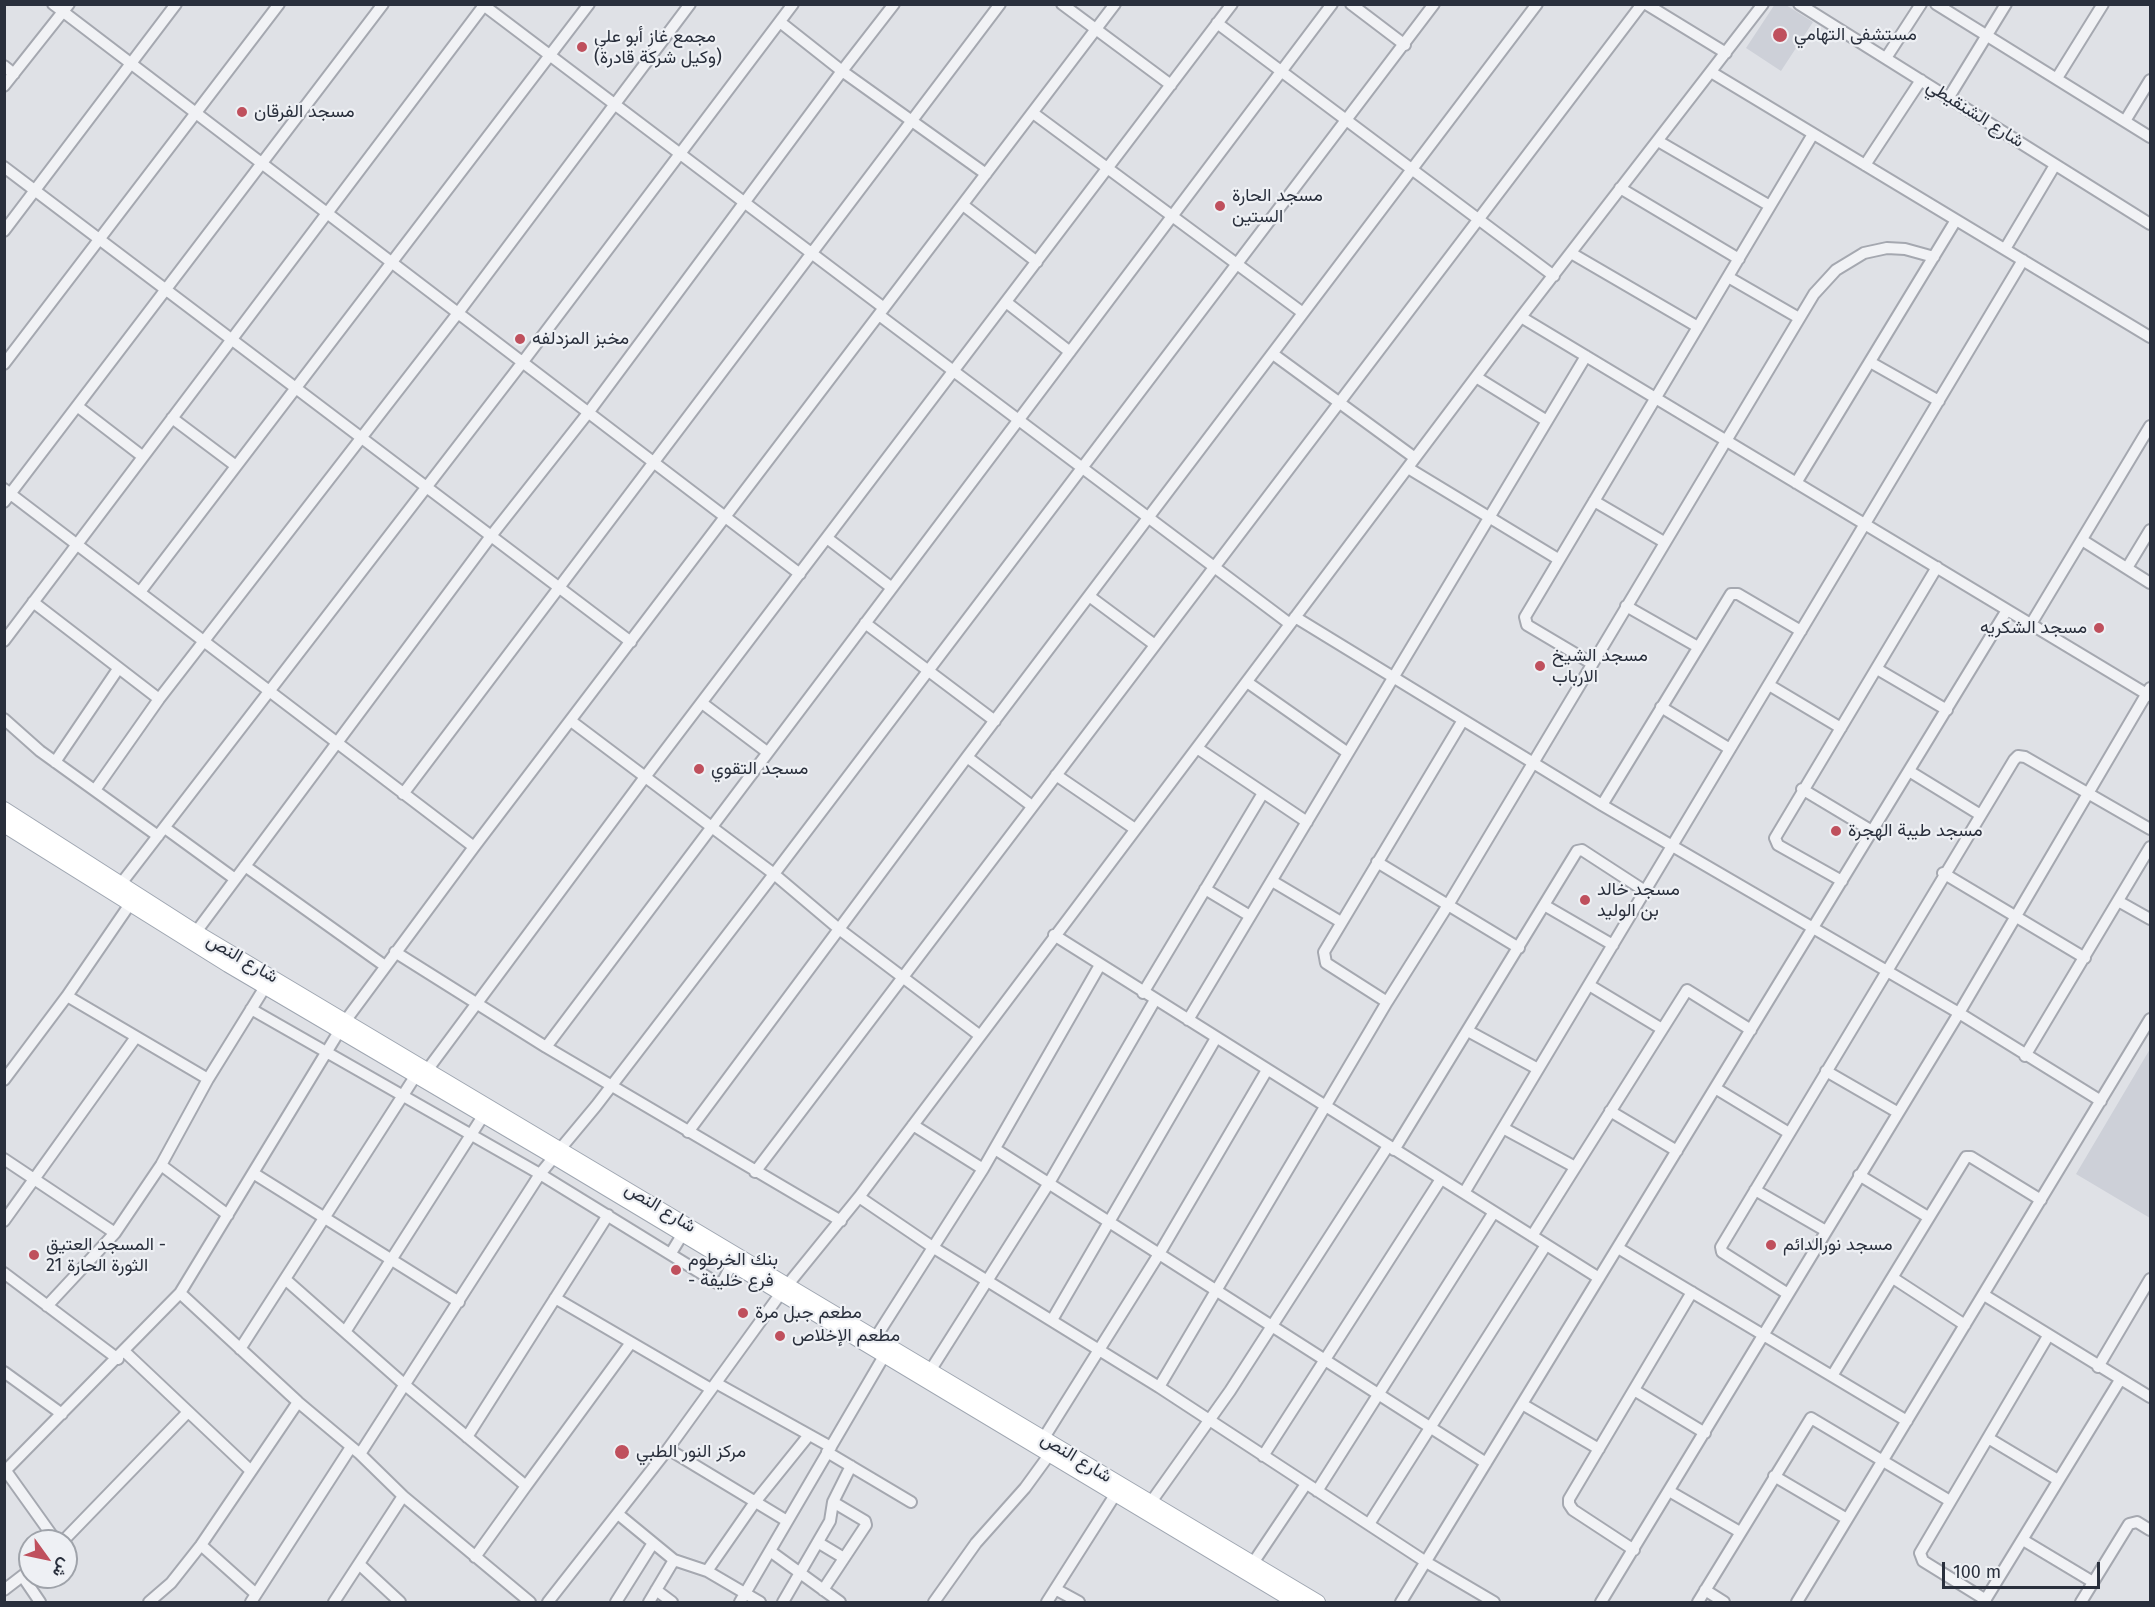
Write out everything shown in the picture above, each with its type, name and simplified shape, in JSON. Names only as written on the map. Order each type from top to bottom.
[{"type":"main road","name":"شارع النص","points":[[4,809],[342,1025],[785,1289],[884,1356],[1044,1447],[1151,1502],[1171,1521],[1295,1602]]},
{"type":"main road","name":"شارع النص","points":[[5,826],[265,987],[342,1025]]},
{"type":"main road","name":"شارع النص","points":[[422,1072],[483,1116],[558,1152],[682,1235],[732,1264],[876,1337],[1114,1495],[1253,1563],[1318,1602]]},
{"type":"street","points":[[5,230],[176,4]]},
{"type":"street","points":[[4,364],[279,4]]},
{"type":"street","points":[[382,4],[166,290],[7,495],[76,543],[474,847]]},
{"type":"street","points":[[140,592],[588,4]]},
{"type":"street","points":[[95,790],[159,699],[458,313],[690,4]]},
{"type":"street","points":[[120,885],[522,363],[793,4]]},
{"type":"street","points":[[195,932],[491,536],[588,413],[894,4]]},
{"type":"street","points":[[403,794],[1000,4]]},
{"type":"street","points":[[1062,4],[1171,86]]},
{"type":"street","points":[[47,1529],[5,1472],[121,1356],[180,1293],[342,1025],[474,847],[1115,4]]},
{"type":"street","points":[[240,1349],[402,1096],[477,1005],[645,777],[1232,4]]},
{"type":"street","points":[[546,1047],[1332,4]]},
{"type":"street","points":[[1351,4],[1405,45]]},
{"type":"street","points":[[360,1454],[540,1174],[612,1086],[774,874],[1434,4]]},
{"type":"street","points":[[688,1132],[967,757],[1537,4]]},
{"type":"street","points":[[755,1172],[1478,219],[1644,4],[1726,53]]},
{"type":"street","points":[[548,1602],[668,1449],[785,1289],[841,1221],[1521,317],[1763,4]]},
{"type":"street","name":"شارع الشنقيطي","points":[[1799,4],[2151,224]]},
{"type":"street","points":[[1886,58],[1921,4]]},
{"type":"street","points":[[1936,4],[2151,137]]},
{"type":"street","points":[[1949,97],[2006,4]]},
{"type":"street","points":[[2057,78],[2103,4]]},
{"type":"street","points":[[4,641],[484,5],[812,254],[954,372],[1213,568],[1293,621],[1394,677],[1602,806],[1959,1013],[2101,1101]]},
{"type":"street","points":[[4,86],[61,7],[195,114],[800,574]]},
{"type":"street","points":[[780,22],[842,71],[986,174]]},
{"type":"street","points":[[1217,24],[1554,276]]},
{"type":"street","points":[[4,66],[14,74]]},
{"type":"street","points":[[1711,72],[2151,337]]},
{"type":"street","points":[[1865,165],[1921,80]]},
{"type":"street","points":[[2125,121],[2151,80]]},
{"type":"street","points":[[1033,113],[1303,313]]},
{"type":"street","points":[[1591,663],[1529,626],[1524,620],[1558,559],[1813,134]]},
{"type":"street","points":[[1658,141],[1770,206]]},
{"type":"street","points":[[2005,249],[2055,165]]},
{"type":"street","points":[[4,167],[631,642]]},
{"type":"street","points":[[1620,188],[1738,259]]},
{"type":"street","points":[[963,205],[1037,262]]},
{"type":"street","points":[[1796,483],[1956,220]]},
{"type":"street","points":[[1159,1387],[1387,1002],[1448,905],[1798,318],[1824,280],[1857,256],[1887,248],[1905,249],[1934,258]]},
{"type":"street","points":[[1571,253],[1698,327]]},
{"type":"street","points":[[1464,1193],[2023,260]]},
{"type":"street","points":[[1728,277],[1798,318]]},
{"type":"street","points":[[1006,302],[1070,352]]},
{"type":"street","points":[[1521,317],[2149,693],[2014,916],[1959,1013],[1634,1550],[1600,1602]]},
{"type":"street","points":[[1273,354],[1415,458]]},
{"type":"street","points":[[1188,1020],[1586,356]]},
{"type":"street","points":[[1870,362],[1939,401]]},
{"type":"street","points":[[1476,377],[1547,421]]},
{"type":"street","points":[[77,406],[142,456]]},
{"type":"street","points":[[172,418],[236,466]]},
{"type":"street","points":[[2031,624],[2151,426]]},
{"type":"street","points":[[1408,468],[1558,559]]},
{"type":"street","points":[[1594,501],[1664,542]]},
{"type":"street","points":[[2127,568],[2151,530]]},
{"type":"street","points":[[827,538],[892,588]]},
{"type":"street","points":[[2082,540],[2151,583]]},
{"type":"street","points":[[1842,881],[1775,842],[1776,834],[1937,567]]},
{"type":"street","points":[[1602,806],[1728,597],[1735,593],[1801,631]]},
{"type":"street","points":[[1089,596],[1155,645]]},
{"type":"street","points":[[33,602],[159,699]]},
{"type":"street","points":[[1626,606],[1698,646]]},
{"type":"street","points":[[1401,1602],[2007,610]]},
{"type":"street","points":[[865,623],[995,721]]},
{"type":"street","points":[[55,762],[118,669]]},
{"type":"street","points":[[1877,669],[1947,710]]},
{"type":"street","points":[[1247,682],[1348,753]]},
{"type":"street","points":[[1769,685],[1841,728]]},
{"type":"street","points":[[702,703],[767,752]]},
{"type":"street","points":[[1661,707],[1730,749]]},
{"type":"street","points":[[4,719],[55,762],[95,790],[235,879]]},
{"type":"street","points":[[1387,1002],[1323,960],[1324,952],[1463,720]]},
{"type":"street","points":[[571,721],[774,874],[839,929],[979,1035]]},
{"type":"street","points":[[1197,748],[1307,822]]},
{"type":"street","points":[[1788,1294],[1721,1250],[1943,873],[2018,756],[2025,757],[2151,830]]},
{"type":"street","points":[[967,757],[1032,807]]},
{"type":"street","points":[[1909,771],[1979,814]]},
{"type":"street","points":[[1056,775],[1135,829]]},
{"type":"street","points":[[1803,789],[1872,831]]},
{"type":"street","points":[[1143,993],[1263,793]]},
{"type":"street","points":[[2025,1056],[2151,847]]},
{"type":"street","points":[[1151,1502],[1210,1420],[1468,1031],[1580,849],[1645,891]]},
{"type":"street","points":[[1377,862],[1519,948]]},
{"type":"street","points":[[245,866],[385,966]]},
{"type":"street","points":[[1943,873],[2085,958]]},
{"type":"street","points":[[1272,880],[1341,922]]},
{"type":"street","points":[[1205,889],[1250,916]]},
{"type":"street","points":[[2118,901],[2151,920]]},
{"type":"street","points":[[4,1080],[67,996],[130,904]]},
{"type":"street","points":[[1544,905],[1613,945]]},
{"type":"street","points":[[1054,935],[1599,1278]]},
{"type":"street","points":[[395,952],[546,1047],[841,1221]]},
{"type":"street","points":[[876,1337],[983,1169],[1100,965]]},
{"type":"street","points":[[1589,985],[1662,1029]]},
{"type":"street","points":[[47,1306],[115,1233],[161,1165],[208,1079],[265,987]]},
{"type":"street","points":[[1532,1236],[1689,989],[1751,1030]]},
{"type":"street","points":[[67,996],[208,1079]]},
{"type":"street","points":[[930,1371],[989,1282],[1155,1000]]},
{"type":"street","points":[[251,1009],[540,1174],[717,1282],[723,1281],[732,1264]]},
{"type":"street","points":[[1797,1602],[2101,1101],[2147,1033],[2151,1019]]},
{"type":"street","points":[[1468,1031],[1539,1069]]},
{"type":"street","points":[[4,1221],[136,1037]]},
{"type":"street","points":[[1052,1320],[1216,1038]]},
{"type":"street","points":[[934,1602],[1044,1447],[1099,1350],[1159,1254],[1267,1070]]},
{"type":"street","points":[[1826,1071],[1897,1112]]},
{"type":"street","points":[[1715,1088],[1789,1133]]},
{"type":"street","points":[[1610,1111],[1677,1151]]},
{"type":"street","points":[[345,1332],[483,1116]]},
{"type":"street","points":[[913,1125],[983,1169]]},
{"type":"street","points":[[1503,1128],[1575,1167]]},
{"type":"street","points":[[995,1149],[1486,1463]]},
{"type":"street","points":[[1832,1376],[1964,1159],[1969,1157],[2041,1200]]},
{"type":"street","points":[[4,1159],[115,1233]]},
{"type":"street","points":[[161,1165],[228,1215]]},
{"type":"street","points":[[253,1173],[459,1302]]},
{"type":"street","points":[[1859,1175],[1928,1217]]},
{"type":"street","points":[[1263,1456],[1441,1179]]},
{"type":"street","points":[[1755,1190],[1826,1231]]},
{"type":"street","points":[[859,1197],[934,1248],[1159,1387],[1426,1562],[1494,1602]]},
{"type":"street","points":[[1317,1491],[1494,1212]]},
{"type":"street","points":[[467,1437],[608,1215]]},
{"type":"street","points":[[671,1253],[682,1235]]},
{"type":"street","points":[[1369,1524],[1546,1245]]},
{"type":"street","points":[[1618,1248],[1907,1420]]},
{"type":"street","points":[[4,1274],[121,1356],[188,1412],[250,1470]]},
{"type":"street","points":[[1893,1278],[1965,1325]]},
{"type":"street","points":[[285,1279],[405,1385],[526,1486]]},
{"type":"street","points":[[2098,1367],[2151,1279]]},
{"type":"street","points":[[1634,1550],[1573,1510],[1569,1504],[1572,1494],[1692,1292]]},
{"type":"street","points":[[180,1293],[298,1402],[360,1454],[403,1496],[530,1602]]},
{"type":"street","points":[[1984,1295],[2098,1367],[2151,1397]]},
{"type":"street","points":[[555,1298],[630,1344],[809,1435],[850,1466],[911,1502]]},
{"type":"street","points":[[2048,1336],[1950,1501],[1923,1549],[1921,1557],[1985,1601],[2120,1380]]},
{"type":"street","points":[[475,1557],[630,1344]]},
{"type":"street","points":[[742,1598],[884,1356]]},
{"type":"street","points":[[4,1372],[62,1414]]},
{"type":"street","points":[[1634,1390],[1705,1433]]},
{"type":"street","points":[[149,1602],[171,1583],[201,1545],[298,1402]]},
{"type":"street","points":[[1522,1404],[1599,1449]]},
{"type":"street","points":[[75,1529],[188,1412]]},
{"type":"street","points":[[1698,1602],[1811,1418],[1950,1501]]},
{"type":"street","points":[[707,1571],[755,1502],[809,1435]]},
{"type":"street","points":[[1988,1438],[2058,1480]]},
{"type":"street","points":[[201,1545],[253,1598],[351,1447]]},
{"type":"street","points":[[668,1449],[787,1521]]},
{"type":"street","points":[[783,1602],[830,1521],[833,1502],[850,1466]]},
{"type":"street","points":[[1774,1476],[1847,1519]]},
{"type":"street","points":[[1253,1563],[1306,1484]]},
{"type":"street","points":[[1669,1491],[1740,1532]]},
{"type":"street","points":[[1047,1602],[1057,1590],[1114,1495]]},
{"type":"street","points":[[334,1602],[403,1496]]},
{"type":"street","points":[[823,1590],[866,1523],[833,1502]]},
{"type":"street","points":[[618,1514],[674,1560],[707,1571],[742,1598],[760,1602]]},
{"type":"street","points":[[2081,1602],[2132,1522],[2151,1530]]},
{"type":"street","points":[[2023,1540],[2093,1582]]},
{"type":"street","points":[[616,1602],[653,1543]]},
{"type":"street","points":[[819,1543],[844,1558]]},
{"type":"street","points":[[770,1551],[840,1602]]},
{"type":"street","points":[[649,1602],[674,1560]]},
{"type":"street","points":[[358,1564],[400,1602]]},
{"type":"street","points":[[4,1590],[18,1579]]},
{"type":"street","points":[[656,1590],[672,1602]]},
{"type":"street","points":[[1057,1590],[1078,1602]]},
{"type":"street","points":[[1706,1590],[1724,1602]]},
{"type":"shaded area","name":"مستشفى التهامي","points":[[1775,4],[1786,5],[1813,22],[1781,71],[1746,48]]},
{"type":"shaded area","points":[[2150,1049],[2150,1218],[2076,1174]]},
{"type":"place","name":"مستشفى التهامي","points":[[1780,35]]},
{"type":"place","name":"مجمع غاز أبو علي (وكيل شركة قادرة)","points":[[582,47]]},
{"type":"place","name":"مسجد الفرقان","points":[[242,112]]},
{"type":"place","name":"مسجد الحارة الستين","points":[[1220,206]]},
{"type":"place","name":"مخبز المزدلفه","points":[[520,339]]},
{"type":"place","name":"مسجد الشكريه","points":[[2099,628]]},
{"type":"place","name":"مسجد الشيخ الارباب","points":[[1540,666]]},
{"type":"place","name":"مسجد التقوي","points":[[699,769]]},
{"type":"place","name":"مسجد طيبة الهجرة","points":[[1836,831]]},
{"type":"place","name":"مسجد خالد بن الوليد","points":[[1585,900]]},
{"type":"place","name":"مسجد نورالدائم","points":[[1771,1245]]},
{"type":"place","name":"المسجد العتيق - الثورة الحارة 21","points":[[34,1255]]},
{"type":"place","name":"بنك الخرطوم - فرع خليفة","points":[[676,1270]]},
{"type":"place","name":"مطعم جبل مرة","points":[[743,1313]]},
{"type":"place","name":"مطعم الإخلاص","points":[[780,1336]]},
{"type":"place","name":"مركز النور الطبي","points":[[622,1452]]}]
